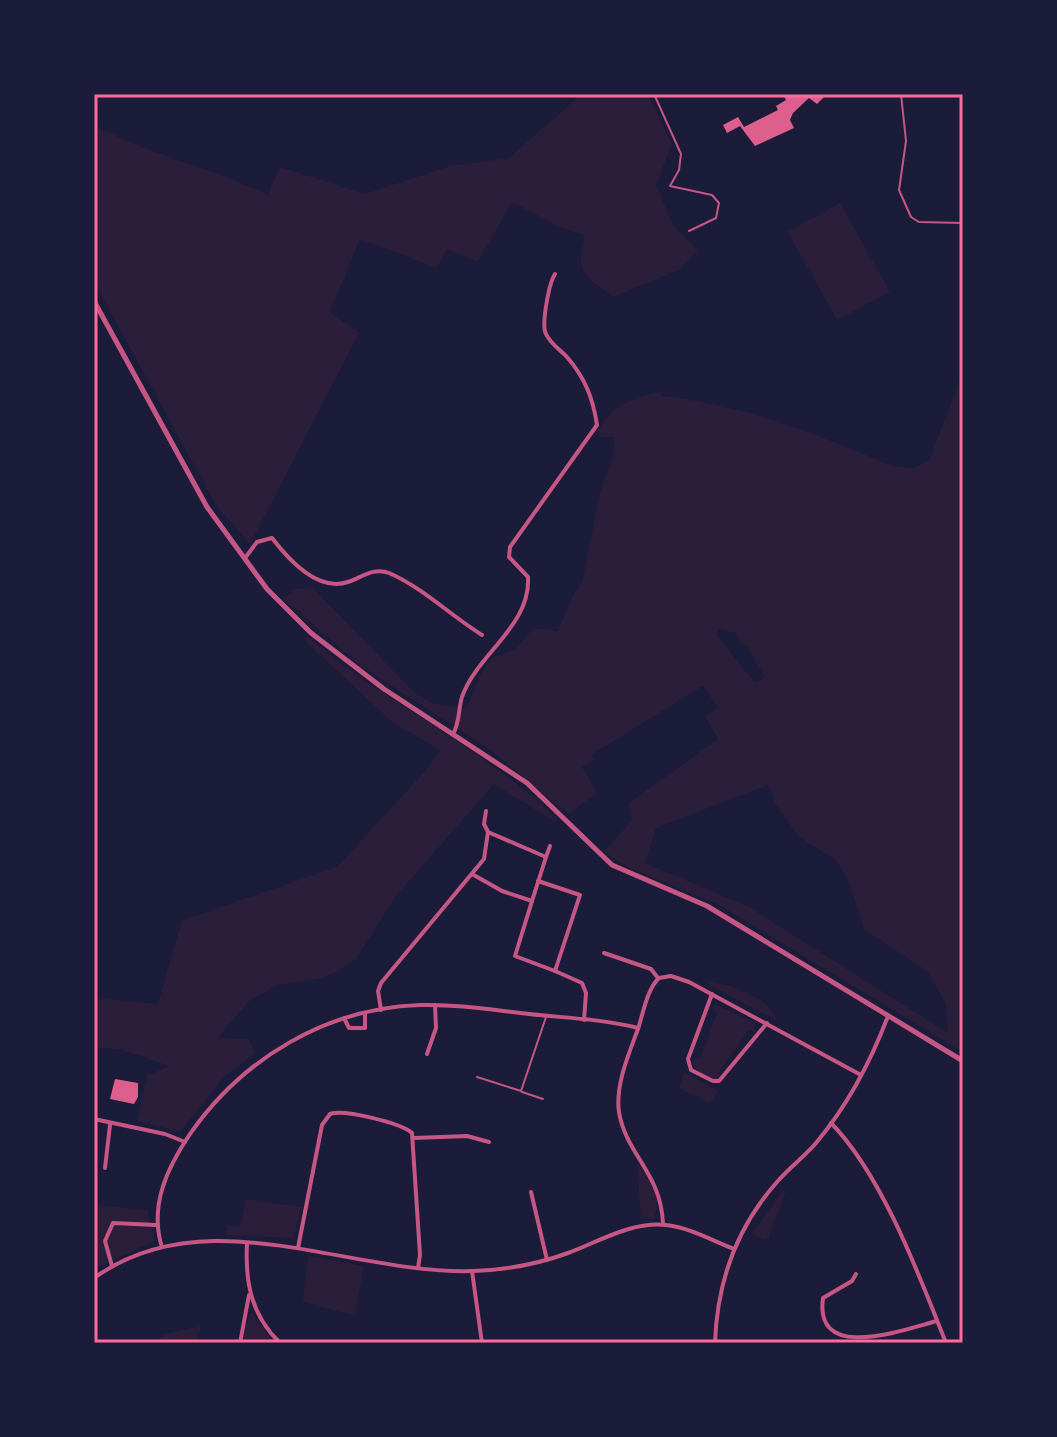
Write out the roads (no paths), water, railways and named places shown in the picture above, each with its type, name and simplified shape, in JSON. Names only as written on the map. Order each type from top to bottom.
[{"type":"street","points":[[453,734],[462,696],[516,618],[528,590],[528,577],[509,557],[510,547],[597,425],[593,402],[584,379],[547,336],[543,325],[549,305],[549,283],[555,274]]},
{"type":"street","points":[[94,301],[207,507],[243,560],[311,633],[384,689],[527,783],[612,865],[707,906],[963,1061]]},
{"type":"street","points":[[243,560],[257,542],[272,538],[300,569],[334,584],[345,583],[369,572],[389,573],[482,635]]},
{"type":"street","points":[[381,1010],[378,991],[381,983],[485,856],[488,832],[484,824],[486,811]]},
{"type":"street","points":[[488,832],[546,857]]},
{"type":"street","points":[[550,846],[515,956],[582,983],[586,993],[584,1020]]},
{"type":"street","points":[[472,874],[502,891],[532,901]]},
{"type":"street","points":[[538,881],[580,895],[555,971]]},
{"type":"street","points":[[604,953],[651,969],[659,978]]},
{"type":"street","points":[[659,978],[676,977],[712,994],[861,1075]]},
{"type":"street","points":[[659,978],[652,988],[626,1064],[619,1109],[624,1129],[657,1185],[663,1224]]},
{"type":"street","points":[[712,994],[688,1059],[691,1070],[719,1081],[767,1023]]},
{"type":"street","points":[[427,1054],[436,1028],[435,1005]]},
{"type":"street","points":[[162,1247],[156,1225],[161,1190],[185,1142],[211,1105],[254,1065],[305,1033],[365,1013],[435,1005],[638,1028]]},
{"type":"street","points":[[344,1018],[349,1028],[359,1030],[365,1028],[365,1013]]},
{"type":"street","points":[[715,1343],[720,1294],[734,1249],[760,1202],[831,1123],[861,1075],[889,1014]]},
{"type":"street","points":[[298,1248],[326,1117],[341,1112],[407,1128],[414,1138],[418,1268]]},
{"type":"street","points":[[94,1119],[110,1125],[165,1134],[185,1142]]},
{"type":"street","points":[[831,1123],[850,1146],[887,1210],[946,1343]]},
{"type":"street","points":[[105,1168],[110,1125]]},
{"type":"street","points":[[414,1138],[467,1136],[489,1142]]},
{"type":"street","points":[[531,1192],[547,1260]]},
{"type":"street","points":[[112,1266],[105,1241],[113,1223],[156,1225]]},
{"type":"street","points":[[94,1278],[112,1266],[162,1247],[206,1242],[298,1248],[418,1268],[472,1271],[547,1260],[619,1232],[663,1224],[734,1249]]},
{"type":"street","points":[[240,1343],[249,1292],[247,1243]]},
{"type":"street","points":[[472,1271],[482,1343]]},
{"type":"street","points":[[856,1274],[852,1281],[823,1298],[825,1323],[833,1334],[842,1338],[865,1336],[937,1321]]},
{"type":"street","points":[[249,1292],[259,1317],[280,1343]]},
{"type":"lane","points":[[654,94],[681,154],[679,170],[670,186],[712,195],[719,203],[716,218],[689,231]]},
{"type":"lane","points":[[901,94],[906,141],[899,190],[911,217],[919,222],[963,223]]},
{"type":"lane","points":[[521,1091],[546,1016]]},
{"type":"lane","points":[[477,1077],[543,1099]]}]
